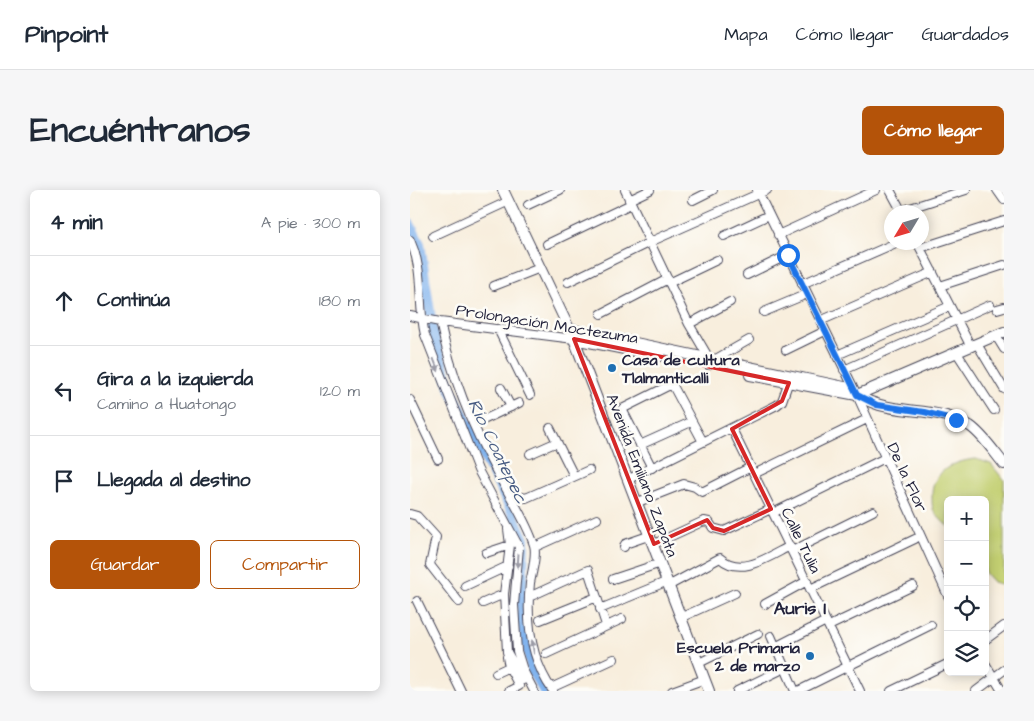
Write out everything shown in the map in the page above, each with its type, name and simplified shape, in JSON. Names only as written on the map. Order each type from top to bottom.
[{"type":"main road","name":"Avenida Emiliano Zapata","points":[[504,190],[571,334],[710,691]]},
{"type":"main road","name":"Prolongación Moctezuma","points":[[571,334],[710,362],[857,395],[877,405],[924,412],[956,420],[970,426],[1004,464]]},
{"type":"main road","points":[[857,395],[1000,334]]},
{"type":"street","points":[[528,205],[560,190]]},
{"type":"street","points":[[625,190],[689,324],[710,362],[749,340]]},
{"type":"street","points":[[547,244],[650,190]]},
{"type":"street","points":[[693,200],[713,190]]},
{"type":"street","points":[[568,282],[757,192],[767,190]]},
{"type":"street","points":[[778,235],[876,190]]},
{"type":"street","points":[[890,190],[898,205]]},
{"type":"street","points":[[922,205],[966,190]]},
{"type":"street","name":"De la Flor","points":[[757,192],[857,395],[944,587]]},
{"type":"street","points":[[433,236],[509,201]]},
{"type":"street","points":[[724,236],[769,215]]},
{"type":"street","points":[[929,242],[1004,221]]},
{"type":"street","points":[[410,240],[416,253],[422,288],[422,319],[425,334],[478,470],[519,547],[514,605],[517,651],[532,688]]},
{"type":"street","points":[[802,284],[884,248]]},
{"type":"street","points":[[922,250],[958,321],[1004,389]]},
{"type":"street","points":[[747,275],[788,255]]},
{"type":"street","points":[[601,314],[668,281],[717,260]]},
{"type":"street","points":[[940,286],[1004,265]]},
{"type":"street","points":[[494,286],[540,268]]},
{"type":"street","points":[[820,322],[933,272]]},
{"type":"street","points":[[764,312],[807,294]]},
{"type":"street","points":[[689,324],[730,302]]},
{"type":"street","points":[[837,355],[950,306]]},
{"type":"street","points":[[844,370],[958,321],[997,307]]},
{"type":"street","name":"Prolongación Moctezuma","points":[[410,316],[438,322],[571,334]]},
{"type":"street","points":[[438,322],[446,350],[475,424],[535,547],[529,598],[532,651],[543,677],[552,689],[614,659]]},
{"type":"street","points":[[498,328],[530,395]]},
{"type":"street","points":[[786,350],[825,332]]},
{"type":"street","points":[[1000,334],[1004,349]]},
{"type":"street","points":[[957,353],[994,410]]},
{"type":"street","points":[[629,479],[782,401],[789,380]]},
{"type":"street","points":[[652,468],[622,409],[672,384],[703,442]]},
{"type":"street","points":[[501,388],[510,407]]},
{"type":"street","points":[[410,400],[438,459]]},
{"type":"street","points":[[475,424],[519,403]]},
{"type":"street","points":[[638,502],[684,484],[695,486],[702,492],[867,419]]},
{"type":"street","points":[[640,445],[691,422]]},
{"type":"street","points":[[550,428],[574,476]]},
{"type":"street","name":"Calle Tulia","points":[[732,428],[860,691]]},
{"type":"street","points":[[530,454],[557,442]]},
{"type":"street","points":[[624,547],[625,544],[652,540],[704,521],[709,522],[713,528],[724,530],[772,511],[885,458]]},
{"type":"street","points":[[510,495],[526,498],[589,470]]},
{"type":"street","points":[[600,608],[669,583],[720,558],[727,564],[748,566],[873,511]]},
{"type":"street","points":[[410,514],[417,516],[436,537],[430,566],[459,602]]},
{"type":"street","points":[[535,547],[597,519]]},
{"type":"street","points":[[507,524],[510,545],[504,594],[507,652],[509,667],[519,686],[509,691]]},
{"type":"street","points":[[810,589],[915,539]]},
{"type":"street","points":[[486,553],[510,545]]},
{"type":"street","points":[[613,579],[661,563]]},
{"type":"street","points":[[465,586],[508,566]]},
{"type":"street","points":[[529,598],[588,570],[606,626]]},
{"type":"street","points":[[765,604],[806,581]]},
{"type":"street","points":[[777,646],[914,586]]},
{"type":"street","points":[[682,618],[736,593]]},
{"type":"street","points":[[483,603],[504,594]]},
{"type":"street","points":[[540,620],[597,597]]},
{"type":"street","points":[[417,601],[461,691]]},
{"type":"street","points":[[546,654],[622,619]]},
{"type":"street","points":[[771,636],[797,691],[848,664],[931,625]]},
{"type":"street","points":[[989,637],[1004,626]]},
{"type":"street","points":[[699,664],[758,634]]},
{"type":"street","points":[[507,652],[523,681],[532,688]]},
{"type":"street","points":[[890,691],[944,665]]},
{"type":"street","points":[[496,674],[509,667]]},
{"type":"street","points":[[737,691],[786,668]]},
{"type":"street","points":[[989,670],[1002,691]]},
{"type":"street","points":[[976,691],[1004,670]]},
{"type":"street","points":[[672,691],[705,679]]},
{"type":"highlighted area","points":[[574,339],[789,383],[782,401],[732,429],[771,509],[724,531],[713,528],[707,520],[654,544]]},
{"type":"green space","points":[[976,459],[991,464],[1004,480],[1004,585],[993,582],[989,578],[989,496],[944,496],[944,523],[933,508],[932,497],[935,480],[945,469],[968,460]]},
{"type":"waterway","name":"Rio Coatepec","points":[[410,224],[420,244],[433,333],[451,390],[524,540],[521,620],[532,672],[544,691]]},
{"type":"place","name":"Casa de cultura Tlalmanticalli","points":[[612,368]]},
{"type":"place","name":"Escuela Primaria 2 de marzo","points":[[810,656]]},
{"type":"district","name":"Auris I","points":[[800,608]]},
{"type":"route","points":[[788,255],[857,395],[867,402],[877,405],[924,412],[956,420]]}]
